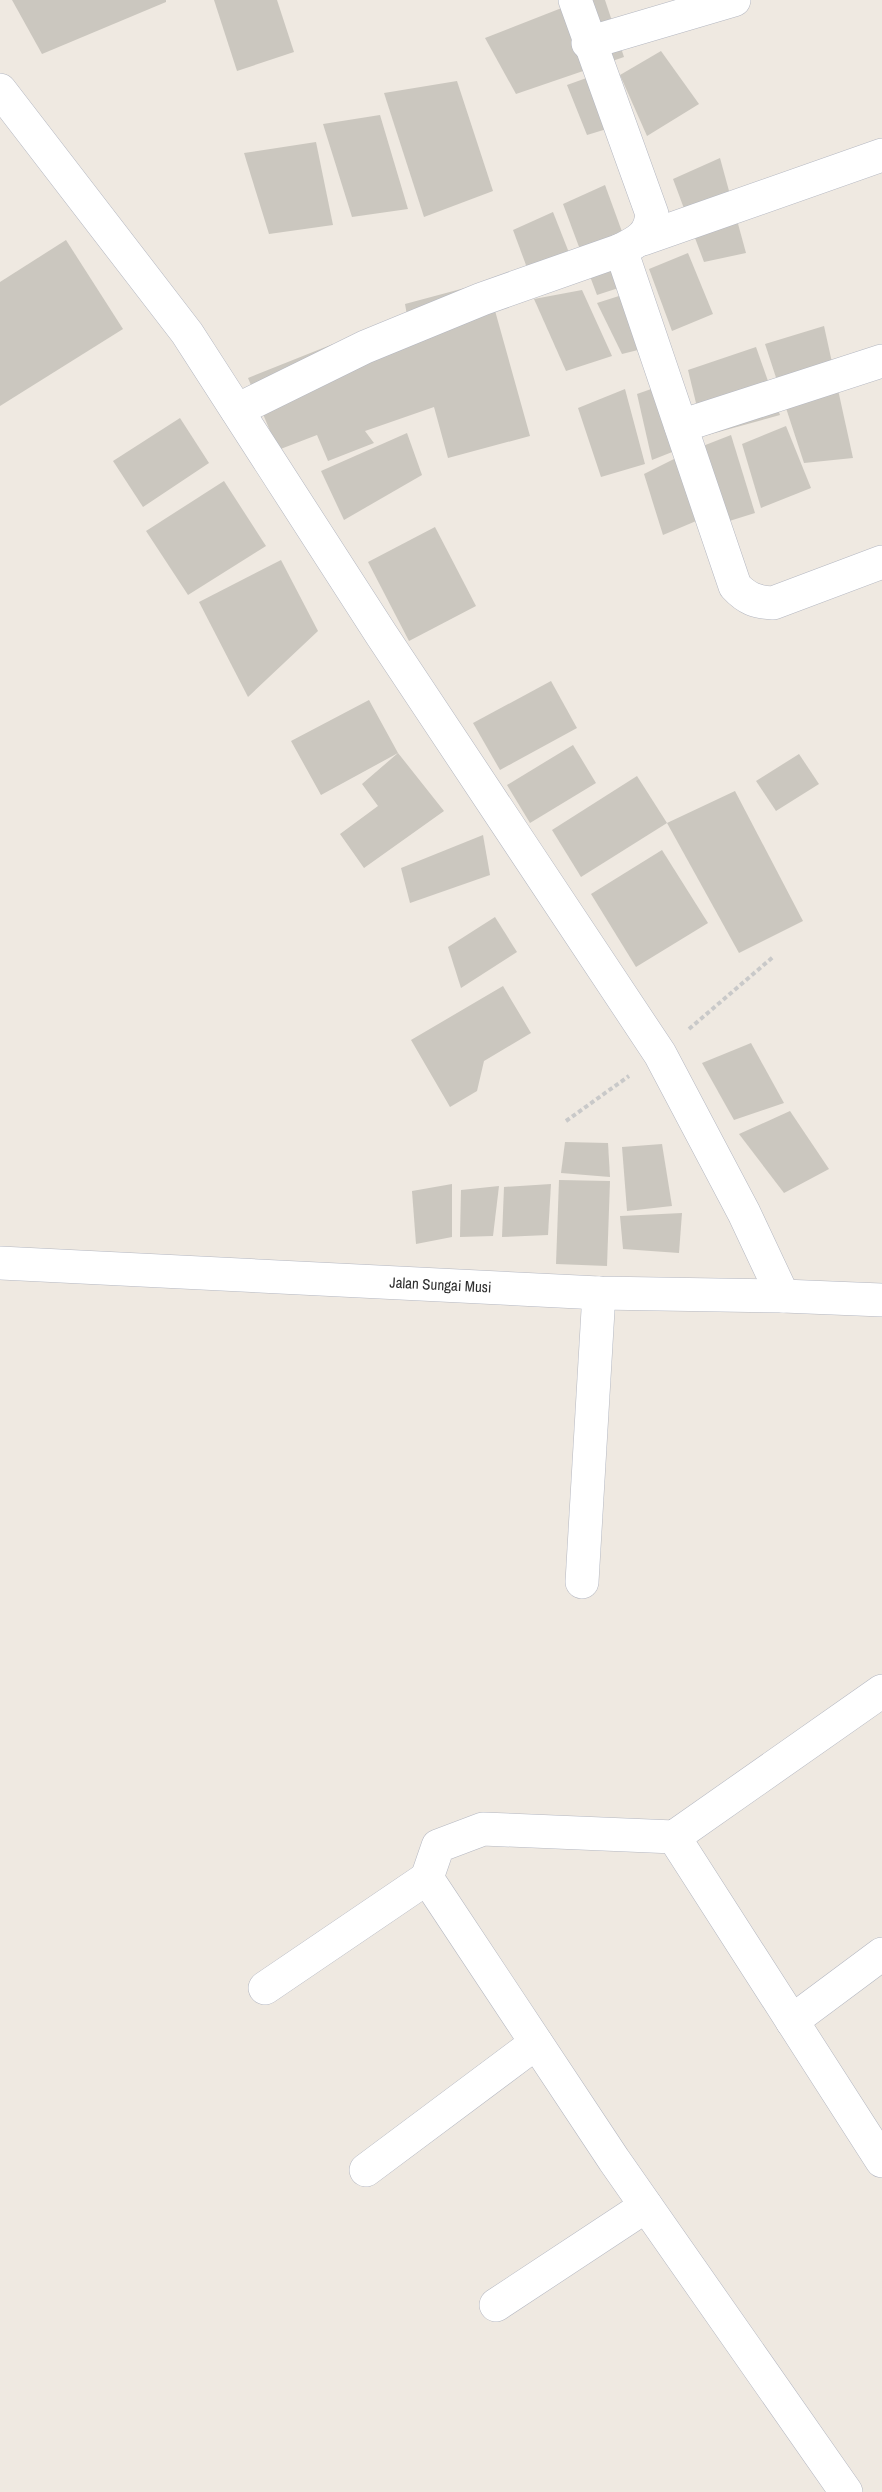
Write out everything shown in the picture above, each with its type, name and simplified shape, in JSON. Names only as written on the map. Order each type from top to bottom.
[{"type":"street","points":[[575,0],[588,43],[652,214],[651,227],[632,245]]},
{"type":"street","points":[[588,43],[734,0]]},
{"type":"street","points":[[0,90],[187,333],[381,634],[660,1054],[744,1213],[783,1296]]},
{"type":"street","points":[[237,410],[365,347],[482,299],[882,155]]},
{"type":"street","points":[[632,245],[681,426],[735,586],[742,594],[755,602],[773,603],[882,562]]},
{"type":"street","points":[[681,426],[882,361]]},
{"type":"street","name":"Jalan Sungai Musi","points":[[0,1263],[599,1293],[882,1300]]},
{"type":"street","points":[[582,1582],[599,1293]]},
{"type":"street","points":[[265,1988],[427,1878],[438,1846],[483,1829],[674,1837],[882,1691]]},
{"type":"street","points":[[674,1837],[882,2161]]},
{"type":"street","points":[[427,1878],[646,2206],[846,2492]]},
{"type":"street","points":[[792,2021],[882,1954]]},
{"type":"street","points":[[366,2170],[536,2043]]},
{"type":"street","points":[[496,2305],[646,2206]]},
{"type":"building","points":[[12,0],[166,0],[166,2],[42,54]]},
{"type":"building","points":[[214,0],[277,0],[294,52],[237,71]]},
{"type":"building","points":[[582,0],[605,0],[624,57],[516,94],[485,38]]},
{"type":"building","points":[[661,51],[699,104],[647,136],[620,75]]},
{"type":"building","points":[[606,71],[620,125],[587,135],[567,85]]},
{"type":"building","points":[[457,81],[493,191],[424,217],[384,93]]},
{"type":"building","points":[[380,115],[408,209],[352,217],[323,124]]},
{"type":"building","points":[[316,142],[333,225],[269,234],[244,153]]},
{"type":"building","points":[[720,158],[746,253],[704,262],[673,179]]},
{"type":"building","points":[[605,185],[640,281],[597,295],[563,204]]},
{"type":"building","points":[[553,212],[577,273],[533,284],[513,230]]},
{"type":"building","points":[[66,240],[123,329],[0,406],[0,282]]},
{"type":"building","points":[[688,253],[713,314],[672,331],[649,269]]},
{"type":"building","points":[[487,282],[530,436],[448,458],[434,407],[365,431],[374,443],[328,461],[317,435],[278,450],[248,378],[333,344],[342,366],[412,343],[405,304]]},
{"type":"building","points":[[641,289],[658,345],[622,354],[597,303]]},
{"type":"building","points":[[582,290],[612,356],[566,371],[534,299]]},
{"type":"building","points":[[824,326],[853,458],[804,463],[765,344]]},
{"type":"building","points":[[756,347],[780,415],[704,436],[688,370]]},
{"type":"building","points":[[674,381],[695,443],[652,460],[637,394]]},
{"type":"building","points":[[625,389],[645,464],[601,477],[578,408]]},
{"type":"building","points":[[180,418],[209,463],[143,507],[113,461]]},
{"type":"building","points":[[786,426],[811,488],[761,508],[742,444]]},
{"type":"building","points":[[407,433],[422,475],[344,520],[321,471]]},
{"type":"building","points":[[731,435],[755,513],[723,523],[690,451]]},
{"type":"building","points":[[680,456],[708,516],[663,535],[644,474]]},
{"type":"building","points":[[224,481],[266,546],[188,595],[146,531]]},
{"type":"building","points":[[435,527],[476,606],[409,641],[368,562]]},
{"type":"building","points":[[281,560],[318,631],[248,697],[199,602]]},
{"type":"building","points":[[551,681],[577,728],[500,770],[473,723]]},
{"type":"building","points":[[369,700],[398,753],[321,795],[291,741]]},
{"type":"building","points":[[573,745],[596,783],[530,823],[507,785]]},
{"type":"building","points":[[398,753],[444,811],[364,868],[340,834],[378,806],[362,784]]},
{"type":"building","points":[[799,754],[819,784],[776,811],[756,781]]},
{"type":"building","points":[[637,776],[667,823],[581,877],[552,830]]},
{"type":"building","points":[[735,791],[803,921],[739,953],[667,823]]},
{"type":"building","points":[[483,835],[490,875],[410,903],[401,868]]},
{"type":"building","points":[[662,850],[708,923],[636,967],[591,894]]},
{"type":"building","points":[[495,917],[517,952],[461,988],[448,947]]},
{"type":"building","points":[[503,986],[531,1033],[484,1061],[477,1091],[450,1107],[411,1040]]},
{"type":"building","points":[[751,1043],[784,1103],[734,1120],[702,1063]]},
{"type":"building","points":[[790,1111],[829,1169],[784,1193],[739,1134]]},
{"type":"building","points":[[565,1142],[608,1143],[610,1177],[561,1173]]},
{"type":"building","points":[[662,1144],[672,1206],[627,1211],[622,1147]]},
{"type":"building","points":[[559,1180],[610,1181],[607,1266],[556,1264]]},
{"type":"building","points":[[452,1184],[452,1237],[416,1244],[412,1191]]},
{"type":"building","points":[[551,1184],[548,1235],[502,1237],[504,1187]]},
{"type":"building","points":[[499,1186],[493,1236],[460,1237],[461,1190]]},
{"type":"building","points":[[682,1213],[679,1253],[623,1249],[620,1216]]}]
